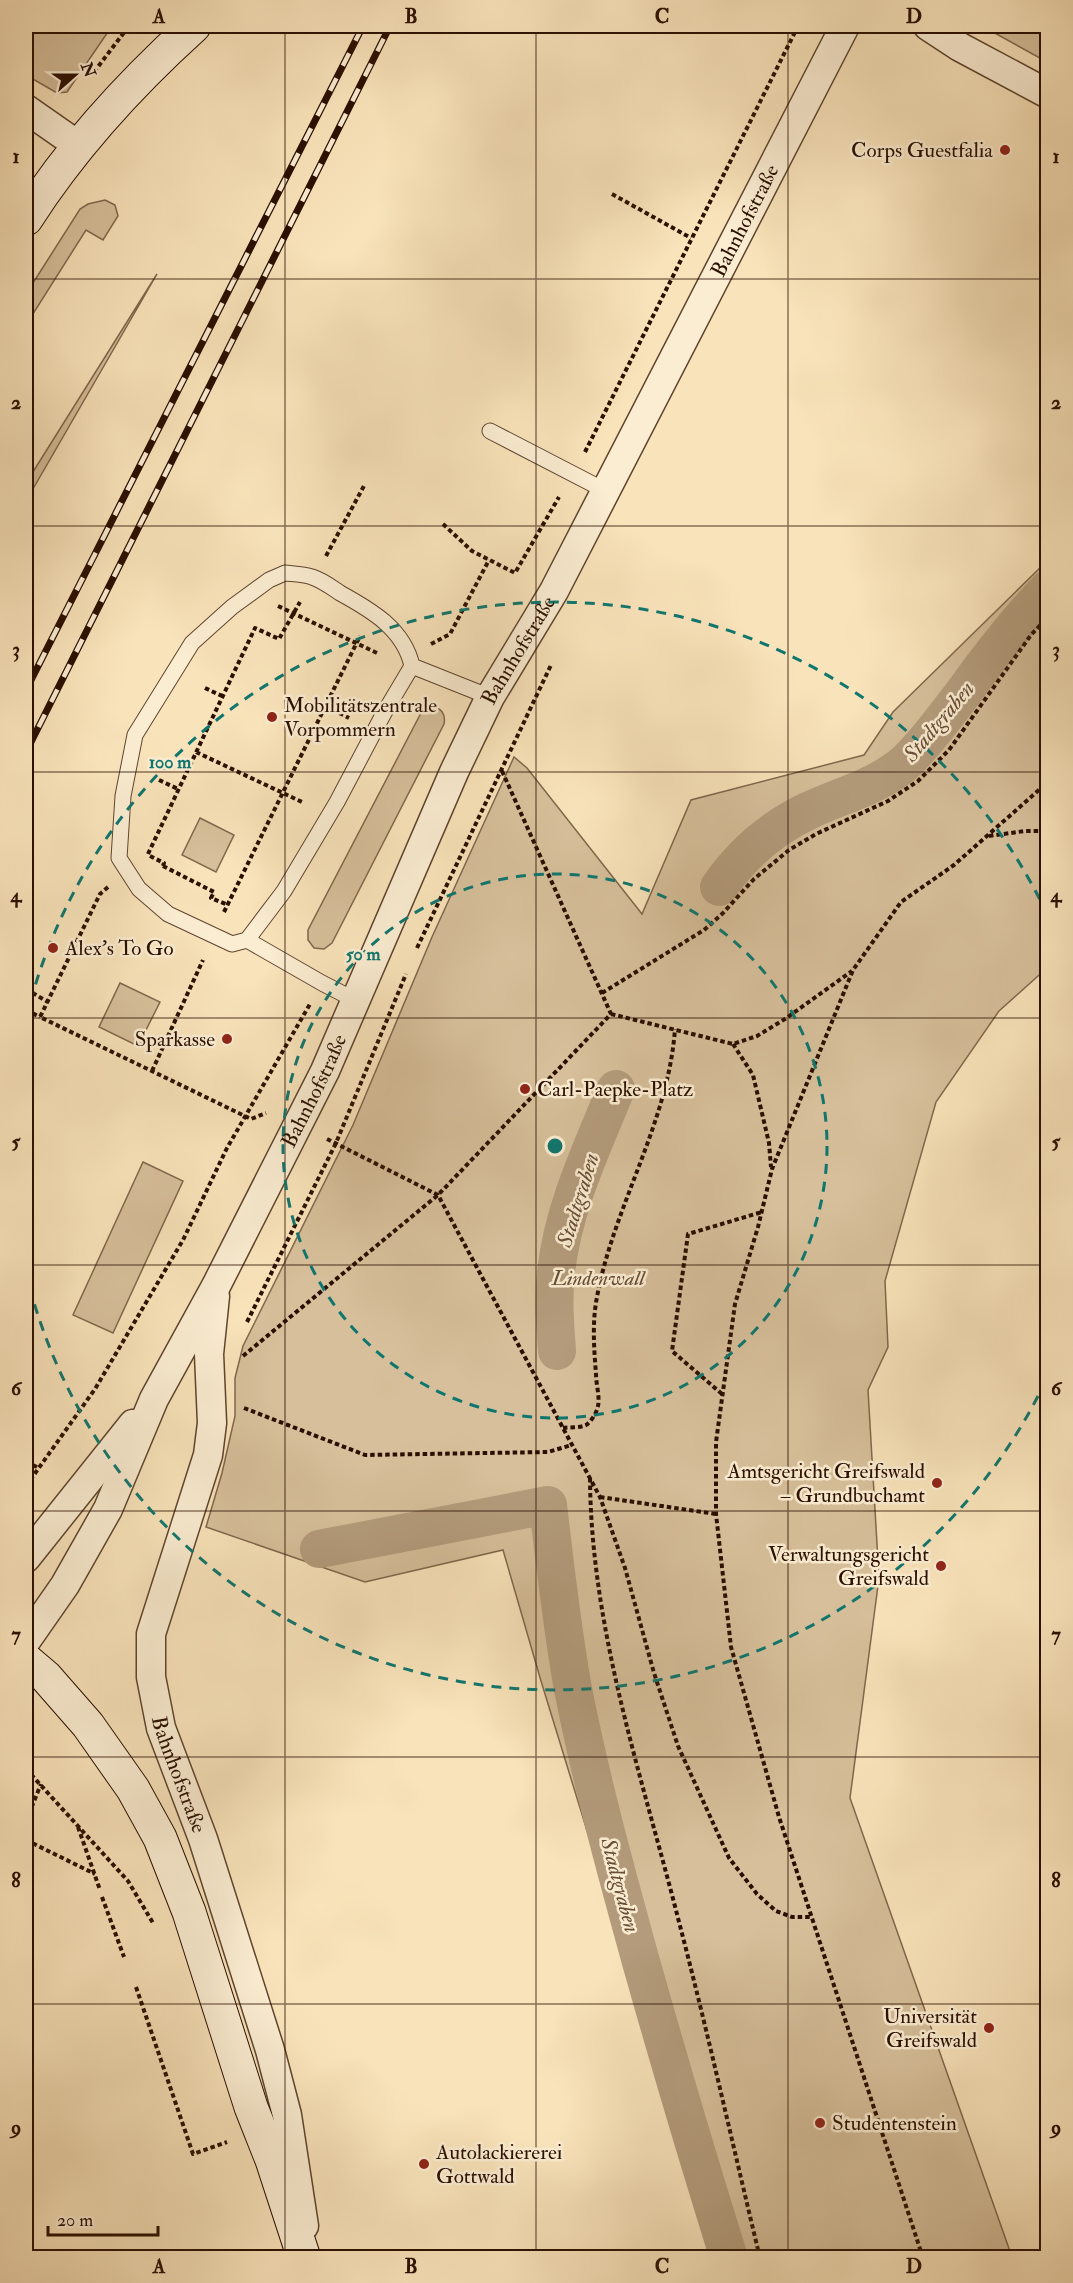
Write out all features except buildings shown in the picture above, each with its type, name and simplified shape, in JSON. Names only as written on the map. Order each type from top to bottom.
[{"type":"main road","points":[[26,219],[79,146],[154,62],[194,26]]},
{"type":"main road","name":"Bahnhofstraße","points":[[26,1660],[46,1677],[88,1725],[133,1789],[160,1838],[189,1912],[251,2107],[272,2160],[304,2258]]},
{"type":"street","name":"Bahnhofstraße","points":[[26,1641],[65,1585],[108,1509],[154,1399],[216,1286],[325,1071],[454,772],[490,697],[554,591],[845,26]]},
{"type":"street","points":[[928,26],[960,47],[1047,94]]},
{"type":"street","points":[[26,109],[79,146]]},
{"type":"street","name":"Bahnhofstraße","points":[[216,1286],[209,1354],[212,1423],[208,1455],[151,1634],[151,1677],[161,1728],[203,1839],[270,2050],[284,2104],[309,2258]]},
{"type":"street","name":"Bahnhofstraße","points":[[26,1558],[154,1399]]},
{"type":"lane","points":[[490,431],[606,491]]},
{"type":"lane","points":[[285,573],[314,577],[357,602],[390,625],[402,639],[410,655],[412,666],[384,713],[337,802],[284,891],[247,940],[232,944],[168,914],[139,889],[119,858],[123,796],[135,735],[192,644],[232,607],[269,580],[285,573]]},
{"type":"lane","points":[[412,666],[490,697]]},
{"type":"lane","points":[[247,940],[322,984],[355,1000]]},
{"type":"path","points":[[443,524],[472,551],[515,573],[573,473],[798,26]]},
{"type":"path","points":[[612,194],[691,238]]},
{"type":"path","points":[[160,872],[165,863],[147,855],[255,628],[279,639],[365,484]]},
{"type":"path","points":[[450,634],[489,560]]},
{"type":"path","points":[[272,603],[385,657]]},
{"type":"path","points":[[602,993],[704,930],[754,879],[789,850],[816,834],[888,801],[918,781],[949,750],[1031,635],[1047,617]]},
{"type":"path","points":[[152,1071],[199,972],[212,936],[364,628]]},
{"type":"path","points":[[205,688],[222,696]]},
{"type":"path","points":[[326,706],[349,718]]},
{"type":"path","points":[[196,752],[302,802]]},
{"type":"path","points":[[415,953],[507,758]]},
{"type":"path","points":[[502,771],[611,1014]]},
{"type":"path","points":[[159,780],[178,789]]},
{"type":"path","points":[[923,2258],[779,1817],[731,1647],[716,1514],[716,1442],[735,1304],[772,1169],[853,970],[901,902],[954,865],[1047,782]]},
{"type":"path","points":[[987,836],[1025,831],[1047,831]]},
{"type":"path","points":[[163,866],[214,891],[211,898],[228,905]]},
{"type":"path","points":[[40,1017],[100,894],[127,872]]},
{"type":"path","points":[[235,890],[243,893]]},
{"type":"path","points":[[244,1329],[336,1143],[411,963]]},
{"type":"path","points":[[611,1014],[733,1044],[757,1036],[785,1019],[853,970]]},
{"type":"path","points":[[26,1486],[37,1467],[95,1389],[183,1240],[227,1148],[322,984]]},
{"type":"path","points":[[26,989],[48,1002]]},
{"type":"path","points":[[26,1010],[246,1116]]},
{"type":"path","points":[[241,1358],[438,1195],[611,1014]]},
{"type":"path","points":[[563,1428],[585,1425],[593,1418],[598,1406],[595,1342],[597,1299],[621,1210],[664,1096],[670,1072],[675,1029]]},
{"type":"path","points":[[733,1044],[753,1075],[769,1143],[772,1169]]},
{"type":"path","points":[[336,1143],[438,1195],[600,1497],[625,1568],[654,1672],[678,1746],[729,1858],[757,1894],[776,1911],[792,1917],[812,1917]]},
{"type":"path","points":[[723,1395],[672,1352],[688,1234],[762,1212]]},
{"type":"path","points":[[235,1404],[365,1455],[548,1452],[572,1445]]},
{"type":"path","points":[[26,1462],[37,1467]]},
{"type":"path","points":[[590,1477],[590,1515],[594,1553],[614,1674],[679,1922],[760,2258]]},
{"type":"path","points":[[600,1497],[716,1514]]},
{"type":"path","points":[[26,1768],[128,1881],[154,1926]]},
{"type":"path","points":[[26,1821],[41,1784]]},
{"type":"path","points":[[77,1824],[100,1890]]},
{"type":"path","points":[[26,1840],[95,1874]]},
{"type":"path","points":[[102,1897],[124,1957]]},
{"type":"path","points":[[136,1987],[193,2154],[232,2141]]},
{"type":"green space","points":[[26,26],[112,26],[67,92],[57,93],[26,75]]},
{"type":"green space","points":[[982,26],[1047,26],[1047,62]]},
{"type":"green space","points":[[105,200],[115,205],[118,216],[103,240],[86,230],[26,325],[26,294],[80,209],[88,204]]},
{"type":"green space","points":[[157,274],[26,501],[26,483]]},
{"type":"green space","name":"Lindenwall","points":[[1047,561],[1047,968],[999,1011],[936,1102],[885,1281],[888,1347],[868,1390],[879,1578],[850,1798],[1012,2257],[718,2257],[503,1550],[365,1582],[206,1527],[222,1473],[235,1416],[235,1378],[243,1346],[353,1125],[432,937],[514,757],[527,768],[642,914],[691,800],[864,755],[893,712]]},
{"type":"green space","points":[[431,707],[438,708],[442,712],[444,724],[332,943],[324,949],[314,948],[308,940],[308,930],[422,711]]},
{"type":"green space","points":[[200,818],[234,835],[216,872],[182,855]]},
{"type":"green space","points":[[120,983],[160,1002],[138,1046],[99,1027]]},
{"type":"green space","points":[[143,1162],[183,1181],[113,1333],[73,1315]]},
{"type":"waterway","name":"Stadtgraben","points":[[719,887],[748,853],[782,825],[808,811],[884,778],[906,762],[922,746],[994,652],[1048,589]]},
{"type":"waterway","name":"Stadtgraben","points":[[557,1351],[556,1272],[565,1225],[588,1156],[616,1089]]},
{"type":"waterway","name":"Stadtgraben","points":[[319,1549],[548,1505],[569,1666],[596,1792],[622,1894],[729,2258]]},
{"type":"railway","points":[[26,690],[363,26]]},
{"type":"railway","points":[[26,752],[390,26]]},
{"type":"place","name":"Corps Guestfalia","points":[[1005,150]]},
{"type":"place","name":"Mobilitätszentrale Vorpommern","points":[[272,717]]},
{"type":"place","name":"Alex's To Go","points":[[53,948]]},
{"type":"place","name":"Sparkasse","points":[[227,1039]]},
{"type":"place","name":"Carl-Paepke-Platz","points":[[525,1089]]},
{"type":"place","name":"Amtsgericht Greifswald – Grundbuchamt","points":[[937,1483]]},
{"type":"place","name":"Verwaltungsgericht Greifswald","points":[[941,1566]]},
{"type":"place","name":"Universität Greifswald","points":[[989,2028]]},
{"type":"place","name":"Studentenstein","points":[[820,2123]]},
{"type":"place","name":"Autolackiererei Gottwald","points":[[424,2164]]}]
